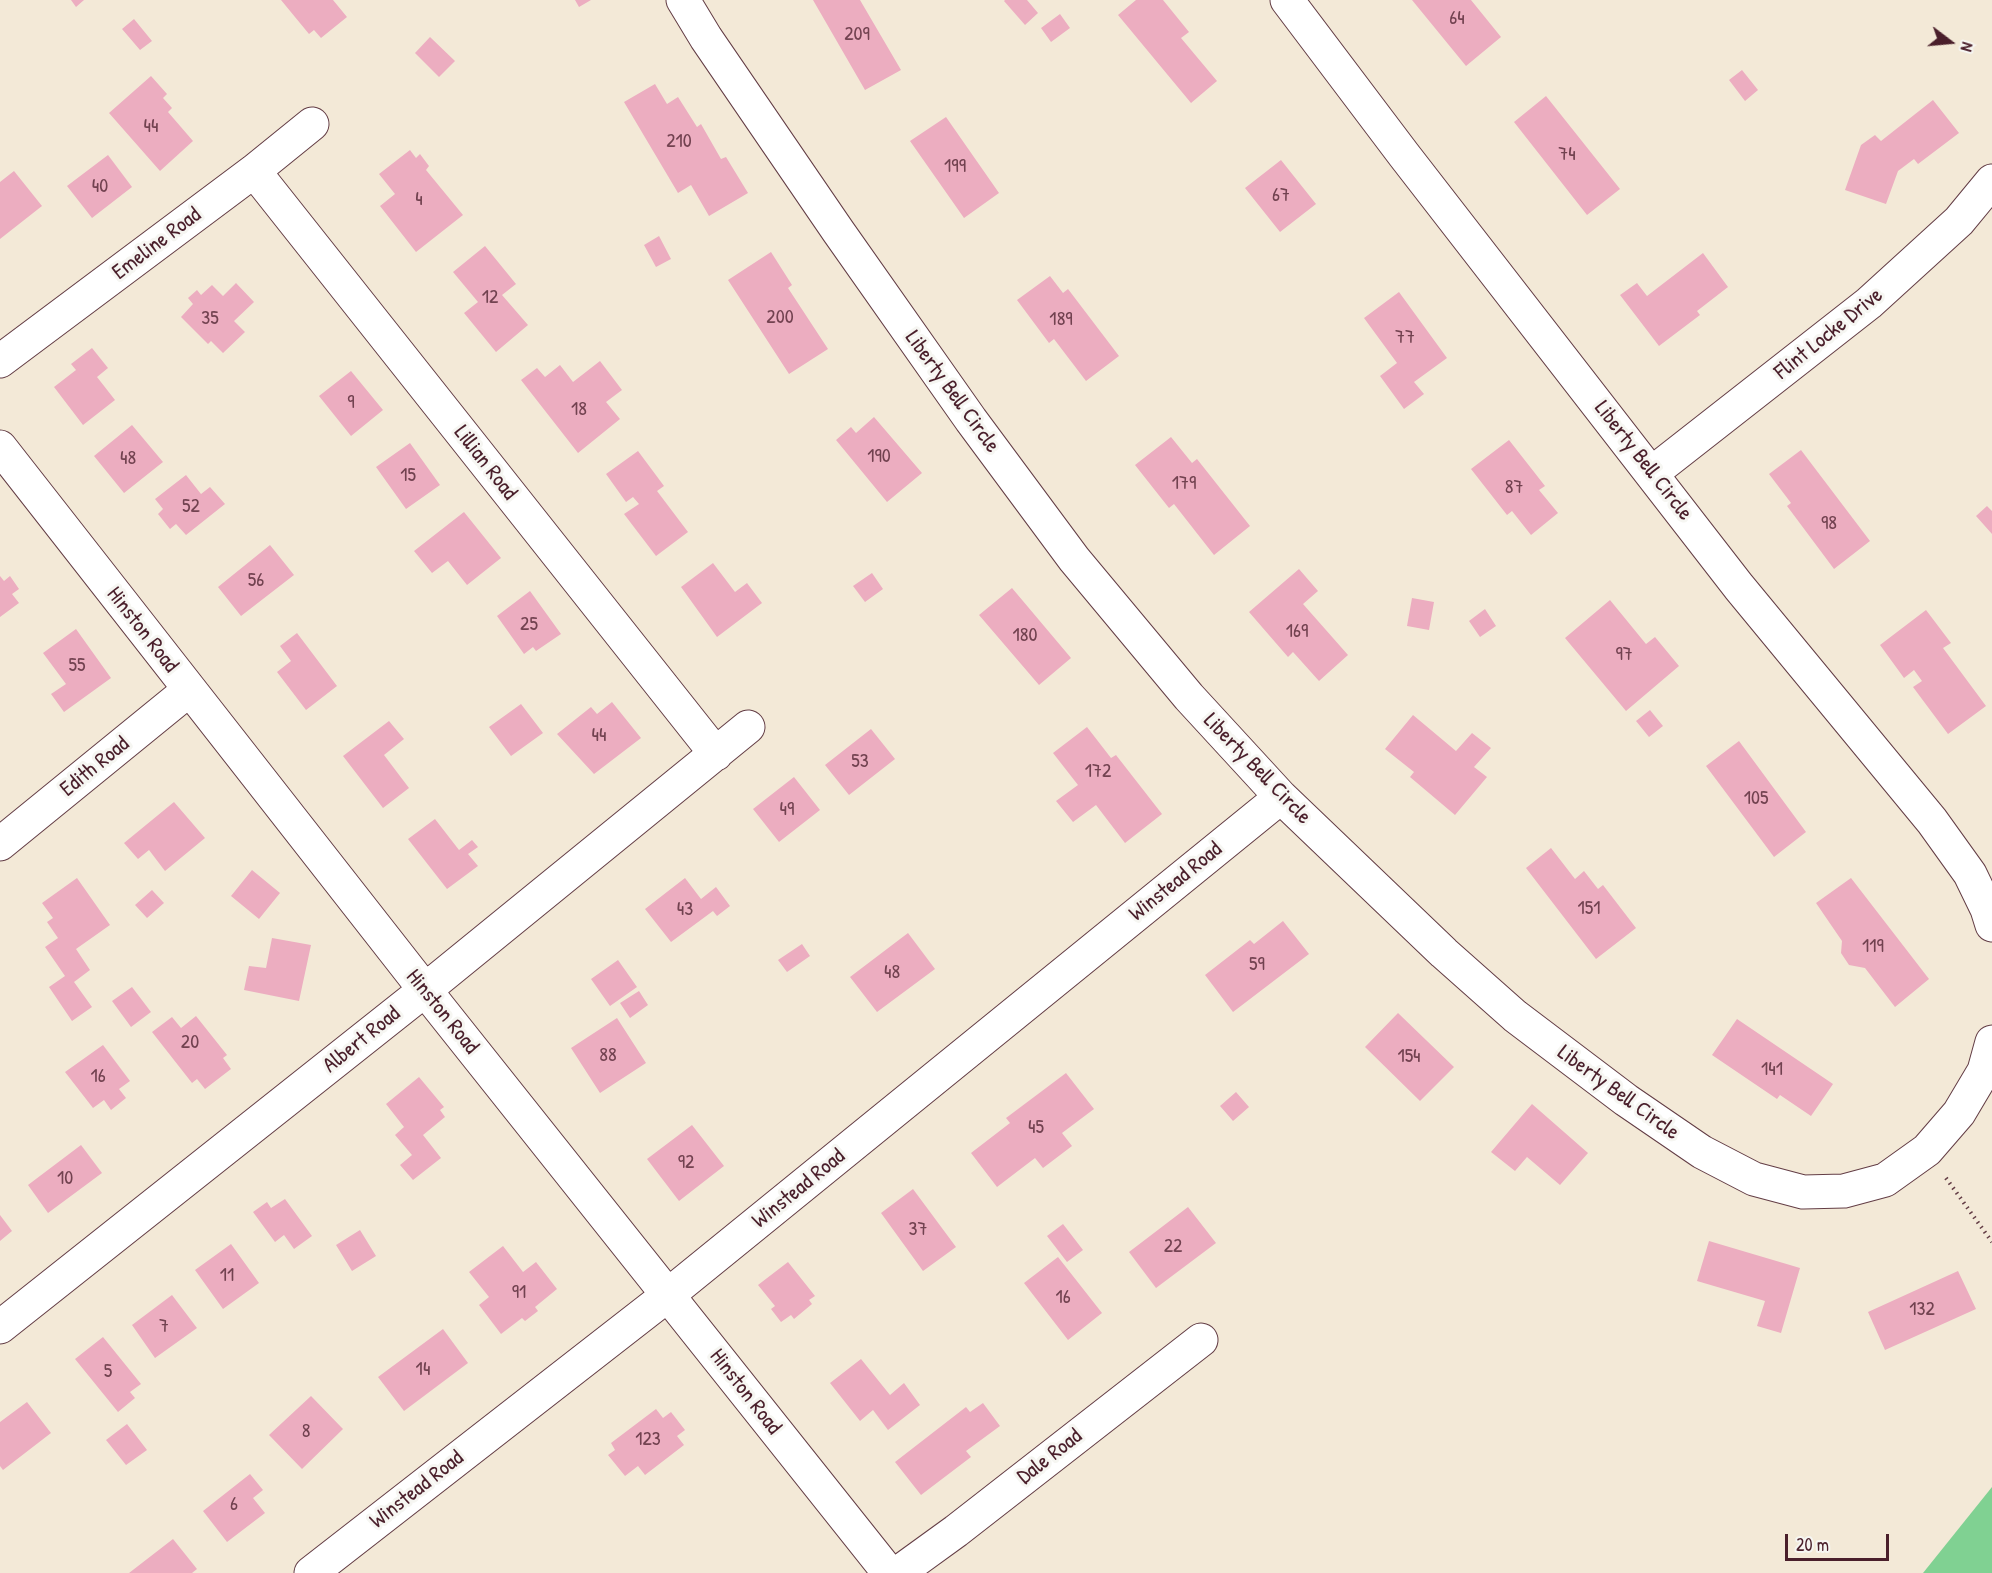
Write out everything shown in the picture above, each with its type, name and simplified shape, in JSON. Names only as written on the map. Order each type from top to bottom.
[{"type":"street","name":"Liberty Bell Circle","points":[[683,0],[713,48],[851,250],[971,420],[1074,559],[1189,697],[1281,797],[1444,953],[1515,1016],[1626,1100],[1702,1152],[1754,1179],[1803,1192],[1844,1191],[1885,1180],[1927,1150],[1959,1113],[1984,1071],[1992,1042]]},
{"type":"street","name":"Liberty Bell Circle","points":[[1287,0],[1404,155],[1739,587],[1932,821],[1970,874],[1992,925]]},
{"type":"street","name":"Emeline Road","points":[[0,361],[254,171],[312,124]]},
{"type":"street","name":"Lillian Road","points":[[254,171],[716,754]]},
{"type":"street","name":"Flint Locke Drive","points":[[1652,473],[1869,303],[1959,221],[1992,181]]},
{"type":"street","name":"Hinston Road","points":[[0,447],[425,990],[889,1573]]},
{"type":"street","name":"Edith Road","points":[[0,844],[189,690]]},
{"type":"street","name":"Albert Road","points":[[0,1327],[425,990],[748,727]]},
{"type":"street","name":"Winstead Road","points":[[311,1573],[668,1295],[1281,797]]},
{"type":"street","name":"Dale Road","points":[[898,1573],[956,1531],[1201,1340]]},
{"type":"path","points":[[1927,1150],[1992,1242]]},
{"type":"green space","points":[[1992,1487],[1992,1573],[1923,1573]]},
{"type":"building","points":[[71,0],[84,0],[76,7]]},
{"type":"building","points":[[281,0],[333,0],[347,17],[321,38],[314,30],[309,34]]},
{"type":"building","points":[[575,0],[591,0],[579,7]]},
{"type":"building","points":[[813,0],[860,0],[901,70],[865,90]]},
{"type":"building","points":[[1005,0],[1027,0],[1038,13],[1025,25]]},
{"type":"building","points":[[1136,0],[1163,0],[1189,32],[1181,38],[1217,81],[1191,103],[1118,15]]},
{"type":"building","points":[[1412,0],[1471,0],[1501,37],[1466,66]]},
{"type":"building","points":[[1060,14],[1070,28],[1051,42],[1041,28]]},
{"type":"building","points":[[134,19],[152,41],[140,50],[122,29]]},
{"type":"building","points":[[430,37],[455,61],[439,77],[415,53]]},
{"type":"building","points":[[1742,70],[1758,90],[1745,101],[1729,80]]},
{"type":"building","points":[[151,76],[167,94],[163,98],[172,108],[168,112],[193,141],[160,171],[109,113]]},
{"type":"building","points":[[655,84],[667,104],[678,97],[697,127],[701,124],[721,159],[726,157],[748,193],[709,216],[691,185],[678,193],[624,102]]},
{"type":"building","points":[[1546,96],[1620,189],[1587,215],[1514,122]]},
{"type":"building","points":[[1933,100],[1959,133],[1918,164],[1914,159],[1898,171],[1886,204],[1845,190],[1861,145],[1875,135],[1881,141]]},
{"type":"building","points":[[946,117],[999,193],[964,218],[910,141]]},
{"type":"building","points":[[410,150],[416,158],[420,154],[429,166],[426,170],[463,215],[416,252],[380,206],[395,194],[379,174]]},
{"type":"building","points":[[108,155],[132,187],[92,218],[67,186]]},
{"type":"building","points":[[1281,160],[1316,204],[1280,232],[1245,188]]},
{"type":"building","points":[[14,171],[42,206],[0,239],[0,182]]},
{"type":"building","points":[[659,236],[671,259],[656,267],[644,245]]},
{"type":"building","points":[[485,246],[516,284],[502,295],[528,325],[496,352],[464,313],[478,302],[453,272]]},
{"type":"building","points":[[771,252],[792,285],[788,288],[828,349],[789,374],[728,280]]},
{"type":"building","points":[[1703,253],[1728,287],[1697,311],[1700,315],[1659,346],[1620,295],[1637,283],[1647,296]]},
{"type":"building","points":[[1050,276],[1063,293],[1068,289],[1119,356],[1086,381],[1054,339],[1049,343],[1017,300]]},
{"type":"building","points":[[236,283],[254,302],[234,321],[245,332],[223,353],[211,341],[208,344],[181,317],[193,304],[188,298],[197,290],[201,295],[212,285],[223,296]]},
{"type":"building","points":[[1399,292],[1447,358],[1414,382],[1424,394],[1404,409],[1380,376],[1397,363],[1364,318]]},
{"type":"building","points":[[92,348],[108,368],[97,377],[115,400],[83,425],[54,387],[76,370],[71,364]]},
{"type":"building","points":[[600,361],[622,390],[606,402],[620,419],[578,453],[521,380],[537,368],[545,377],[560,365],[573,382]]},
{"type":"building","points":[[351,371],[383,410],[351,436],[319,396]]},
{"type":"building","points":[[874,417],[922,473],[887,502],[836,440],[851,427],[856,433]]},
{"type":"building","points":[[132,425],[163,462],[124,493],[94,456]]},
{"type":"building","points":[[1171,437],[1192,463],[1197,459],[1250,526],[1214,555],[1174,504],[1169,508],[1135,465]]},
{"type":"building","points":[[1509,440],[1545,486],[1539,490],[1558,513],[1531,535],[1512,511],[1507,515],[1471,469]]},
{"type":"building","points":[[410,443],[440,485],[406,509],[376,467]]},
{"type":"building","points":[[1801,450],[1870,541],[1834,569],[1787,506],[1791,503],[1769,474]]},
{"type":"building","points":[[638,451],[664,486],[657,491],[688,532],[656,556],[624,514],[639,504],[633,497],[626,502],[606,474]]},
{"type":"building","points":[[186,475],[201,494],[210,487],[225,504],[186,535],[176,524],[170,529],[158,514],[163,509],[155,499]]},
{"type":"building","points":[[1987,506],[1992,511],[1992,534],[1976,516]]},
{"type":"building","points":[[464,512],[501,558],[467,585],[448,561],[432,573],[414,551]]},
{"type":"building","points":[[270,545],[294,575],[241,616],[218,587]]},
{"type":"building","points":[[713,563],[735,592],[747,583],[762,603],[717,637],[681,587]]},
{"type":"building","points":[[1299,569],[1318,591],[1303,604],[1348,655],[1319,681],[1293,652],[1288,657],[1249,612]]},
{"type":"building","points":[[872,573],[883,589],[865,602],[853,586]]},
{"type":"building","points":[[0,576],[4,581],[10,576],[19,589],[12,594],[19,603],[0,617]]},
{"type":"building","points":[[1012,588],[1071,658],[1039,685],[979,615]]},
{"type":"building","points":[[530,591],[561,634],[536,651],[533,647],[524,654],[497,616]]},
{"type":"building","points":[[1412,598],[1434,602],[1429,630],[1407,626]]},
{"type":"building","points":[[1610,600],[1646,644],[1655,637],[1679,666],[1626,711],[1565,638]]},
{"type":"building","points":[[1485,609],[1496,626],[1480,637],[1469,621]]},
{"type":"building","points":[[1926,610],[1951,643],[1943,648],[1986,706],[1948,734],[1913,687],[1922,681],[1914,670],[1904,678],[1880,645]]},
{"type":"building","points":[[76,629],[111,678],[64,712],[51,694],[66,684],[43,653]]},
{"type":"building","points":[[297,633],[337,686],[306,710],[277,672],[291,661],[280,646]]},
{"type":"building","points":[[612,702],[641,738],[594,774],[557,734],[591,707],[597,714]]},
{"type":"building","points":[[521,704],[543,733],[511,756],[489,727]]},
{"type":"building","points":[[1650,710],[1663,726],[1649,737],[1636,721]]},
{"type":"building","points":[[1413,715],[1456,751],[1472,733],[1491,748],[1474,767],[1487,777],[1455,815],[1410,777],[1414,772],[1385,749]]},
{"type":"building","points":[[389,721],[404,739],[384,755],[409,788],[383,808],[343,756]]},
{"type":"building","points":[[1087,727],[1111,758],[1116,755],[1162,814],[1125,843],[1096,805],[1073,822],[1056,801],[1078,785],[1053,753]]},
{"type":"building","points":[[871,729],[895,759],[849,795],[825,765]]},
{"type":"building","points":[[1739,741],[1806,832],[1774,857],[1706,766]]},
{"type":"building","points":[[794,777],[820,810],[779,842],[753,809]]},
{"type":"building","points":[[174,802],[205,838],[165,871],[149,850],[138,859],[124,843]]},
{"type":"building","points":[[435,819],[459,850],[472,840],[478,847],[468,854],[478,866],[447,889],[408,839]]},
{"type":"building","points":[[1551,848],[1575,879],[1584,871],[1598,889],[1603,885],[1636,928],[1596,959],[1526,868]]},
{"type":"building","points":[[252,870],[280,893],[259,919],[231,896]]},
{"type":"building","points":[[77,878],[110,925],[76,949],[90,970],[74,982],[92,1007],[72,1021],[49,987],[65,976],[45,947],[58,938],[47,922],[53,918],[42,903]]},
{"type":"building","points":[[685,878],[701,899],[716,887],[730,906],[717,916],[713,911],[671,942],[645,909]]},
{"type":"building","points":[[1851,878],[1929,979],[1895,1007],[1865,968],[1849,965],[1841,953],[1842,941],[1816,903]]},
{"type":"building","points":[[152,890],[164,903],[147,918],[135,905]]},
{"type":"building","points":[[1283,921],[1309,954],[1233,1012],[1205,975],[1250,940],[1254,944]]},
{"type":"building","points":[[908,933],[935,969],[877,1012],[850,977]]},
{"type":"building","points":[[272,938],[311,945],[299,1001],[244,990],[249,966],[266,968]]},
{"type":"building","points":[[802,944],[810,956],[787,972],[778,960]]},
{"type":"building","points":[[618,960],[637,987],[610,1006],[591,979]]},
{"type":"building","points":[[132,987],[151,1012],[131,1027],[112,1001]]},
{"type":"building","points":[[639,991],[648,1005],[630,1018],[620,1003]]},
{"type":"building","points":[[1398,1013],[1454,1067],[1420,1101],[1365,1047]]},
{"type":"building","points":[[196,1016],[227,1055],[223,1058],[231,1069],[205,1089],[197,1079],[192,1083],[152,1032],[172,1017],[181,1028]]},
{"type":"building","points":[[617,1018],[646,1063],[600,1093],[571,1048]]},
{"type":"building","points":[[1737,1019],[1833,1084],[1811,1116],[1780,1095],[1777,1099],[1712,1055]]},
{"type":"building","points":[[103,1045],[130,1081],[119,1089],[126,1098],[111,1110],[104,1100],[93,1108],[65,1072]]},
{"type":"building","points":[[1066,1073],[1094,1109],[1062,1133],[1072,1146],[1043,1168],[1035,1158],[997,1187],[971,1153],[1010,1123],[1006,1118]]},
{"type":"building","points":[[419,1077],[444,1107],[440,1110],[445,1117],[423,1135],[441,1158],[413,1180],[400,1165],[412,1155],[395,1135],[404,1127],[386,1104]]},
{"type":"building","points":[[1236,1092],[1249,1107],[1233,1121],[1220,1106]]},
{"type":"building","points":[[1532,1104],[1588,1153],[1560,1185],[1527,1157],[1515,1171],[1491,1152]]},
{"type":"building","points":[[692,1125],[724,1166],[679,1201],[647,1159]]},
{"type":"building","points":[[81,1145],[102,1173],[48,1213],[28,1185]]},
{"type":"building","points":[[913,1189],[956,1247],[923,1271],[881,1213]]},
{"type":"building","points":[[285,1199],[312,1236],[294,1249],[284,1235],[275,1242],[253,1212],[267,1202],[271,1208]]},
{"type":"building","points":[[1188,1207],[1216,1243],[1156,1288],[1129,1252]]},
{"type":"building","points":[[0,1215],[12,1231],[0,1241]]},
{"type":"building","points":[[1063,1224],[1083,1250],[1067,1262],[1047,1236]]},
{"type":"building","points":[[360,1230],[376,1256],[352,1271],[336,1245]]},
{"type":"building","points":[[1709,1241],[1800,1268],[1781,1333],[1757,1326],[1765,1301],[1697,1281]]},
{"type":"building","points":[[231,1244],[259,1283],[223,1309],[195,1270]]},
{"type":"building","points":[[503,1246],[523,1272],[536,1262],[557,1289],[535,1307],[538,1311],[525,1321],[522,1318],[501,1334],[479,1305],[489,1297],[469,1272]]},
{"type":"building","points":[[1058,1257],[1102,1313],[1068,1340],[1024,1283]]},
{"type":"building","points":[[788,1262],[815,1296],[809,1300],[812,1304],[794,1319],[791,1315],[781,1322],[771,1309],[775,1306],[758,1285]]},
{"type":"building","points":[[1958,1271],[1976,1309],[1885,1350],[1868,1312]]},
{"type":"building","points":[[172,1295],[197,1328],[155,1358],[132,1325]]},
{"type":"building","points":[[443,1329],[468,1363],[404,1411],[378,1377]]},
{"type":"building","points":[[103,1337],[141,1384],[130,1392],[135,1398],[118,1412],[75,1359]]},
{"type":"building","points":[[861,1359],[890,1395],[904,1383],[920,1405],[888,1430],[873,1410],[860,1421],[830,1383]]},
{"type":"building","points":[[311,1396],[343,1429],[302,1469],[269,1435]]},
{"type":"building","points":[[27,1402],[51,1433],[3,1470],[0,1466],[0,1422]]},
{"type":"building","points":[[983,1403],[1000,1426],[966,1451],[971,1457],[921,1495],[895,1462],[966,1407],[970,1412]]},
{"type":"building","points":[[656,1409],[663,1418],[671,1412],[685,1430],[677,1436],[684,1445],[645,1475],[638,1466],[625,1476],[608,1455],[615,1450],[611,1443]]},
{"type":"building","points":[[127,1424],[147,1450],[126,1465],[106,1440]]},
{"type":"building","points":[[250,1474],[263,1490],[253,1498],[265,1513],[227,1542],[203,1511]]},
{"type":"building","points":[[173,1539],[197,1569],[192,1573],[129,1573]]}]
